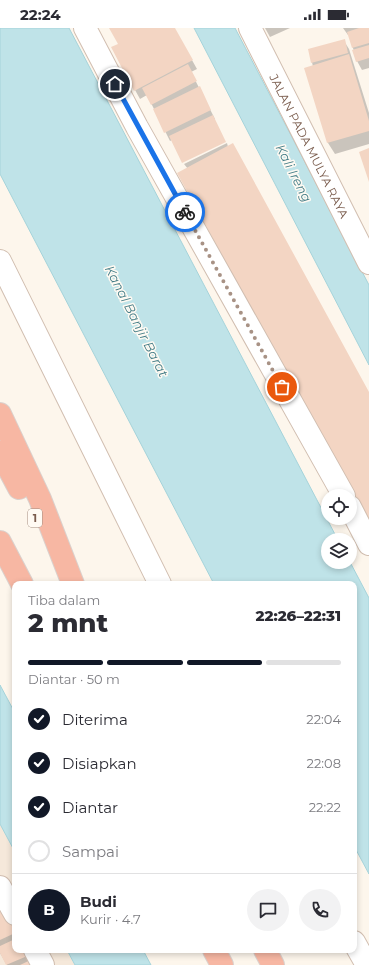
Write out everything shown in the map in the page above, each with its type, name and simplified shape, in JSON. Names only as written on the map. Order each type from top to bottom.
[{"type":"highway","points":[[0,414],[40,499],[70,581]]},
{"type":"highway","name":"1","points":[[0,452],[69,581]]},
{"type":"highway","points":[[0,542],[20,581]]},
{"type":"highway","points":[[216,953],[222,965]]},
{"type":"highway","points":[[267,953],[273,965]]},
{"type":"street","points":[[85,28],[137,127],[340,489]]},
{"type":"street","name":"JALAN PADA MULYA RAYA","points":[[250,28],[369,264]]},
{"type":"street","points":[[0,261],[159,581]]},
{"type":"street","points":[[357,521],[369,544]]},
{"type":"street","points":[[0,887],[12,909]]},
{"type":"street","points":[[357,947],[367,965]]},
{"type":"street","points":[[37,953],[43,965]]},
{"type":"shaded area","points":[[0,820],[12,842],[12,953],[72,953],[78,965],[0,965]]},
{"type":"water","name":"Kanal Banjir Barat","points":[[0,28],[69,28],[321,508],[321,525],[330,525],[334,533],[321,533],[321,569],[354,569],[369,598],[369,874],[357,852],[357,581],[212,581],[0,174]]},
{"type":"water","name":"Kali Ireng","points":[[194,28],[235,28],[369,285],[369,365]]},
{"type":"water","points":[[0,685],[12,707],[12,846],[0,824]]},
{"type":"water","points":[[69,953],[145,953],[151,965],[75,965]]},
{"type":"building","points":[[109,28],[175,28],[193,60],[134,91],[111,47],[118,44]]},
{"type":"building","points":[[359,28],[369,28],[369,43],[352,48],[347,32]]},
{"type":"building","points":[[345,39],[348,53],[311,63],[308,49]]},
{"type":"building","points":[[369,45],[369,58],[356,62],[352,50]]},
{"type":"building","points":[[349,54],[369,121],[369,131],[327,143],[304,68]]},
{"type":"building","points":[[188,64],[197,81],[151,105],[142,88]]},
{"type":"building","points":[[200,86],[211,110],[164,133],[153,109]]},
{"type":"building","points":[[213,115],[226,142],[182,163],[169,136]]},
{"type":"building","points":[[233,143],[369,392],[369,524],[357,502],[357,489],[350,489],[177,173]]},
{"type":"building","points":[[369,148],[369,182],[359,152]]},
{"type":"building","points":[[0,899],[12,924],[12,934],[0,940]]},
{"type":"building","points":[[12,940],[12,953],[32,954],[6,965],[0,953],[0,946]]},
{"type":"building","points":[[37,957],[41,965],[20,965]]},
{"type":"way so far","points":[[185,212],[282,387]]},
{"type":"route","points":[[115,84],[137,127],[185,212]]}]
